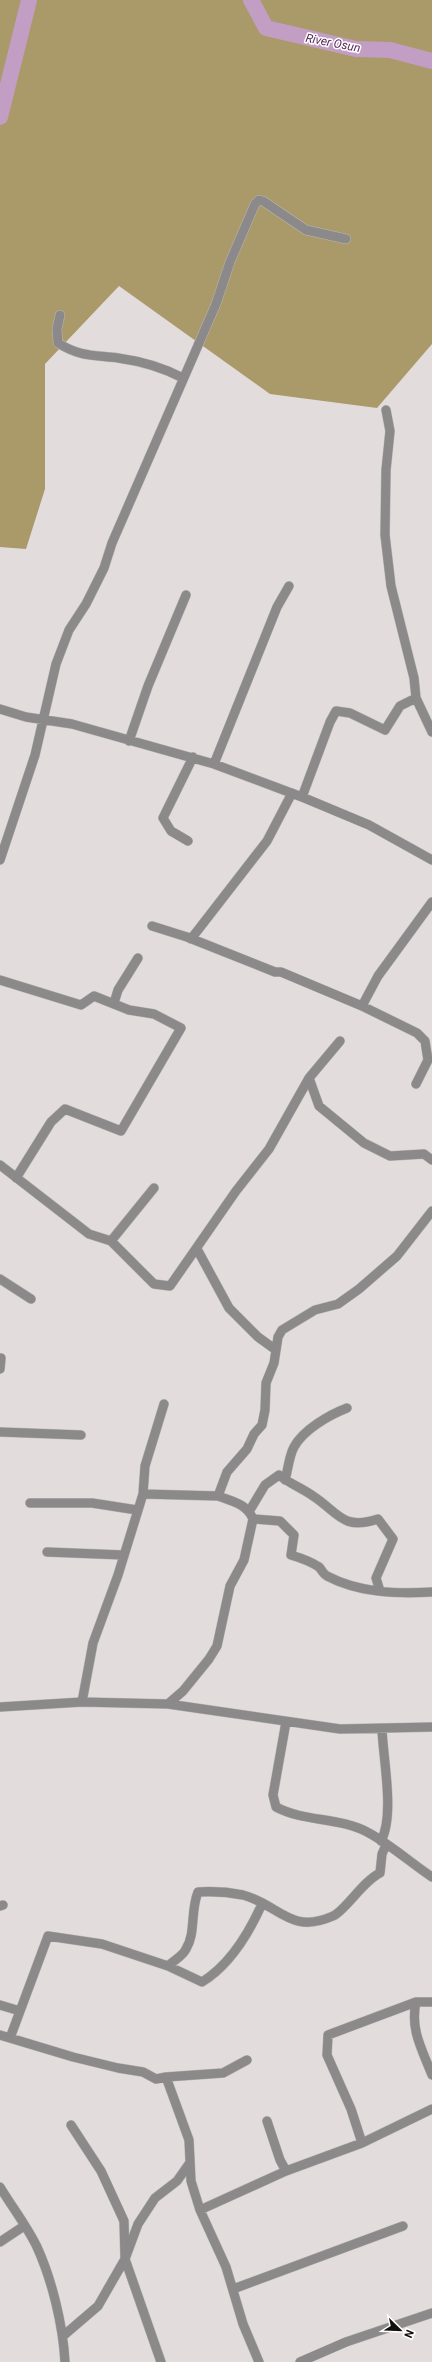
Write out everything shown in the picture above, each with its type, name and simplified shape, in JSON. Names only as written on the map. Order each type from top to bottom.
[{"type":"street","points":[[0,860],[45,720],[56,664],[69,630],[86,604],[104,568],[112,542],[182,378],[216,304],[222,283],[255,204],[259,200],[280,210],[306,230],[346,239]]},
{"type":"street","points":[[60,315],[57,329],[58,343],[71,351],[87,356],[140,362],[166,369],[182,378]]},
{"type":"street","points":[[386,410],[390,431],[386,470],[386,542],[391,586],[414,678],[416,698],[428,716],[432,732]]},
{"type":"street","points":[[214,764],[277,607],[289,586]]},
{"type":"street","points":[[129,741],[148,686],[186,595]]},
{"type":"street","points":[[302,797],[330,722],[336,712],[350,713],[386,730],[400,706],[416,698]]},
{"type":"street","points":[[0,709],[45,720],[72,724],[214,764],[292,793],[369,825],[432,860]]},
{"type":"street","points":[[188,841],[171,831],[163,818],[192,757]]},
{"type":"street","points":[[191,939],[267,841],[292,793]]},
{"type":"street","points":[[362,1006],[378,976],[429,902]]},
{"type":"street","points":[[152,926],[191,939],[275,972],[281,972],[362,1006],[417,1033],[425,1041],[428,1060],[416,1084]]},
{"type":"street","points":[[114,1003],[138,958]]},
{"type":"street","points":[[0,980],[82,1005],[94,996],[129,1010],[154,1014],[181,1028],[121,1130],[65,1109],[51,1122],[16,1178]]},
{"type":"street","points":[[0,1165],[89,1234],[111,1241],[154,1284],[170,1286],[197,1249],[236,1190],[269,1149],[308,1078],[340,1041]]},
{"type":"street","points":[[308,1078],[319,1106],[364,1143],[390,1156],[424,1154],[432,1160]]},
{"type":"street","points":[[111,1241],[154,1188]]},
{"type":"street","points":[[218,1496],[228,1472],[247,1449],[254,1434],[262,1425],[265,1410],[266,1383],[274,1363],[278,1337],[289,1324],[315,1310],[338,1304],[397,1256],[432,1211]]},
{"type":"street","points":[[197,1249],[229,1308],[258,1337],[276,1350]]},
{"type":"street","points":[[0,1279],[31,1299]]},
{"type":"street","points":[[0,1358],[0,1369]]},
{"type":"street","points":[[82,1702],[93,1644],[118,1575],[143,1494],[145,1466],[164,1404]]},
{"type":"street","points":[[285,1480],[293,1448],[300,1437],[337,1412],[347,1408]]},
{"type":"street","points":[[0,1432],[82,1435]]},
{"type":"street","points":[[250,1510],[265,1485],[279,1476],[313,1496],[341,1520],[365,1523],[378,1519],[393,1539],[376,1578],[380,1591]]},
{"type":"street","points":[[143,1494],[218,1496],[237,1503],[250,1510],[253,1519],[244,1560],[230,1586],[217,1646],[209,1659],[183,1691],[168,1704]]},
{"type":"street","points":[[30,1503],[92,1503],[137,1510]]},
{"type":"street","points":[[253,1519],[280,1521],[294,1535],[291,1555],[308,1560],[320,1568],[324,1575],[349,1586],[404,1594],[432,1592]]},
{"type":"street","points":[[47,1552],[123,1555]]},
{"type":"street","points":[[0,1707],[82,1702],[168,1704],[340,1729],[432,1727]]},
{"type":"street","points":[[286,1722],[273,1795],[276,1807],[289,1814],[313,1818],[369,1832],[432,1877]]},
{"type":"street","points":[[168,1966],[186,1951],[193,1932],[191,1922],[198,1892],[214,1891],[244,1896],[289,1919],[310,1923],[335,1915],[356,1892],[380,1873],[387,1808],[382,1729]]},
{"type":"street","points":[[10,2038],[48,1936],[102,1944],[168,1966],[202,1982],[214,1975],[234,1953],[254,1922],[262,1904]]},
{"type":"street","points":[[416,2002],[413,2013],[414,2031],[432,2074]]},
{"type":"street","points":[[362,2143],[351,2109],[327,2055],[328,2035],[416,2002],[432,2002]]},
{"type":"street","points":[[0,2006],[20,2011]]},
{"type":"street","points":[[0,2035],[73,2057],[118,2068],[143,2072],[156,2078],[224,2074],[247,2060]]},
{"type":"street","points":[[166,2077],[189,2140],[191,2181],[200,2210],[233,2289],[242,2324],[259,2362]]},
{"type":"street","points":[[200,2210],[286,2171],[362,2143],[432,2109]]},
{"type":"street","points":[[267,2121],[280,2160],[286,2171]]},
{"type":"street","points":[[71,2125],[101,2171],[115,2198],[124,2221],[125,2259],[161,2362]]},
{"type":"street","points":[[63,2336],[98,2306],[125,2259],[138,2224],[155,2198],[177,2181],[190,2164]]},
{"type":"street","points":[[177,2181],[191,2181]]},
{"type":"street","points":[[0,2187],[24,2226],[46,2269],[63,2336],[65,2362]]},
{"type":"street","points":[[0,2242],[24,2226]]},
{"type":"street","points":[[233,2289],[403,2226]]},
{"type":"street","points":[[300,2362],[346,2342],[432,2313]]},
{"type":"shaded area","points":[[0,0],[432,0],[432,344],[377,408],[270,394],[119,286],[45,364],[45,489],[26,549],[0,547]]},
{"type":"waterway","name":"River Osun","points":[[0,117],[29,0]]},
{"type":"waterway","name":"River Osun","points":[[251,0],[266,28],[356,49],[390,50],[432,61]]}]
